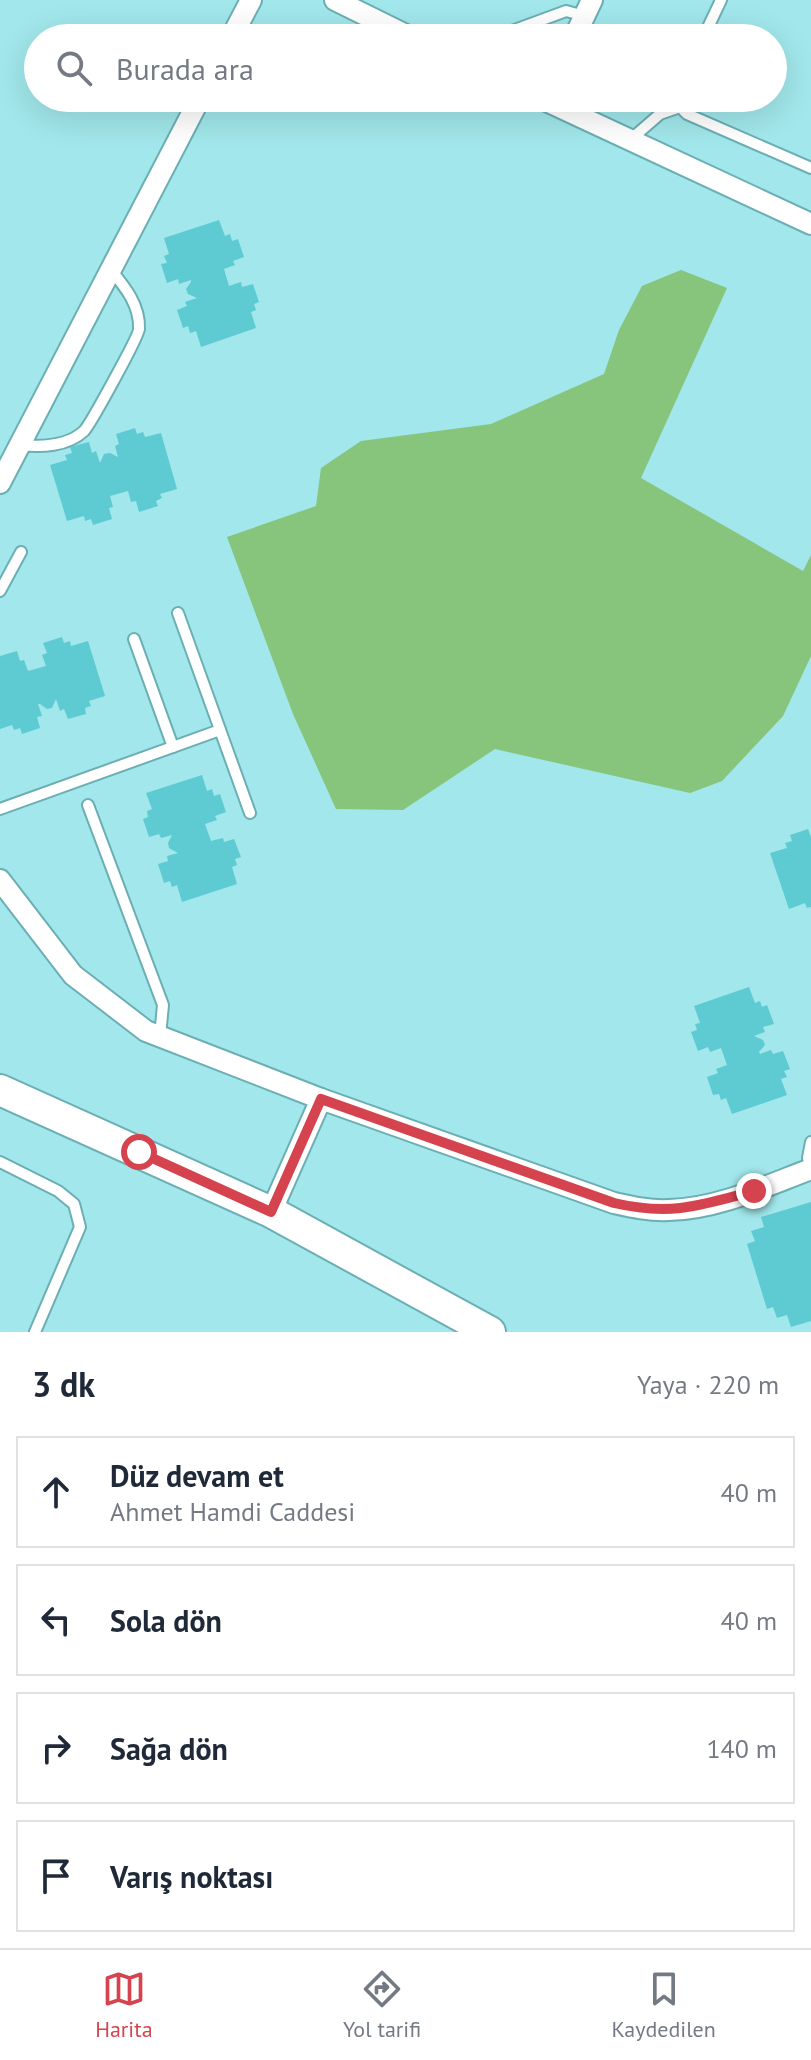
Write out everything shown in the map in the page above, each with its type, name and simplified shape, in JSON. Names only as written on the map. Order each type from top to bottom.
[{"type":"street","points":[[238,24],[251,0]]},
{"type":"street","points":[[335,0],[384,24]]},
{"type":"street","points":[[0,483],[193,112]]},
{"type":"street","points":[[571,112],[811,224]]},
{"type":"street","points":[[0,880],[73,975],[146,1031],[321,1099],[614,1203],[644,1210],[692,1207],[754,1191],[811,1169]]},
{"type":"street","points":[[0,1090],[271,1212],[490,1332]]},
{"type":"street","points":[[271,1212],[321,1099]]},
{"type":"lane","points":[[710,24],[721,0]]},
{"type":"lane","points":[[531,24],[566,11],[588,8]]},
{"type":"lane","points":[[630,140],[663,112]]},
{"type":"lane","points":[[686,112],[811,168]]},
{"type":"lane","points":[[20,445],[43,447],[85,431],[139,332],[137,308],[125,286],[111,270]]},
{"type":"lane","points":[[0,591],[21,552]]},
{"type":"lane","points":[[178,613],[250,813]]},
{"type":"lane","points":[[134,639],[173,747]]},
{"type":"lane","points":[[0,809],[220,730]]},
{"type":"lane","points":[[88,805],[163,1005],[160,1036]]},
{"type":"lane","points":[[811,1142],[808,1158],[811,1169]]},
{"type":"lane","points":[[0,1162],[58,1191],[74,1204],[80,1227],[35,1332]]},
{"type":"green space","points":[[681,270],[727,288],[641,478],[803,571],[811,555],[811,656],[783,716],[722,781],[690,793],[495,749],[403,810],[336,809],[293,714],[227,537],[316,506],[321,468],[361,441],[491,424],[604,374],[619,330],[642,286]]},
{"type":"building","points":[[219,220],[225,236],[230,234],[232,241],[238,239],[244,257],[224,269],[229,286],[241,282],[242,287],[253,284],[259,302],[254,304],[256,310],[251,312],[256,328],[201,347],[196,331],[190,333],[188,326],[183,328],[177,310],[187,306],[185,302],[197,298],[188,294],[186,289],[191,280],[179,284],[178,279],[167,283],[161,264],[167,263],[164,256],[169,254],[164,238]]},
{"type":"building","points":[[135,428],[137,434],[143,432],[145,437],[161,433],[177,489],[160,494],[162,498],[156,501],[158,506],[139,512],[136,501],[131,502],[128,491],[110,496],[112,519],[93,525],[91,519],[85,521],[84,516],[67,521],[50,465],[67,460],[65,455],[72,453],[70,447],[89,442],[92,453],[96,451],[100,463],[104,454],[118,457],[116,434]]},
{"type":"building","points":[[62,637],[64,643],[70,641],[71,646],[88,641],[105,696],[89,701],[91,706],[85,708],[86,714],[68,719],[64,709],[60,711],[56,699],[52,708],[38,704],[42,716],[37,717],[40,728],[22,734],[20,728],[14,730],[12,725],[0,729],[0,656],[17,651],[28,671],[46,666],[42,655],[47,653],[43,643]]},
{"type":"building","points":[[202,775],[207,791],[212,789],[214,796],[220,794],[226,812],[215,816],[217,820],[205,824],[211,841],[234,839],[241,857],[235,859],[237,865],[232,867],[237,884],[182,902],[177,885],[172,887],[170,881],[164,883],[158,864],[168,861],[167,856],[178,853],[169,848],[172,835],[149,837],[143,819],[152,809],[146,793]]},
{"type":"building","points":[[808,829],[811,837],[811,907],[807,908],[805,903],[789,909],[770,853],[787,848],[785,843],[792,841],[790,835]]},
{"type":"building","points":[[749,987],[755,1003],[760,1001],[762,1007],[767,1005],[774,1024],[763,1027],[765,1032],[754,1036],[763,1040],[765,1045],[759,1052],[771,1050],[773,1054],[783,1051],[790,1069],[784,1071],[787,1077],[781,1079],[787,1095],[732,1114],[726,1098],[721,1100],[719,1094],[713,1095],[707,1077],[727,1065],[721,1048],[710,1052],[708,1047],[698,1051],[691,1032],[697,1030],[695,1024],[700,1023],[694,1006]]},
{"type":"building","points":[[811,1202],[811,1321],[791,1327],[787,1315],[777,1318],[773,1307],[767,1309],[747,1244],[755,1241],[751,1231],[764,1227],[761,1217]]},
{"type":"route","points":[[139,1152],[271,1212],[321,1099],[614,1203],[644,1210],[692,1207],[754,1191]]}]
